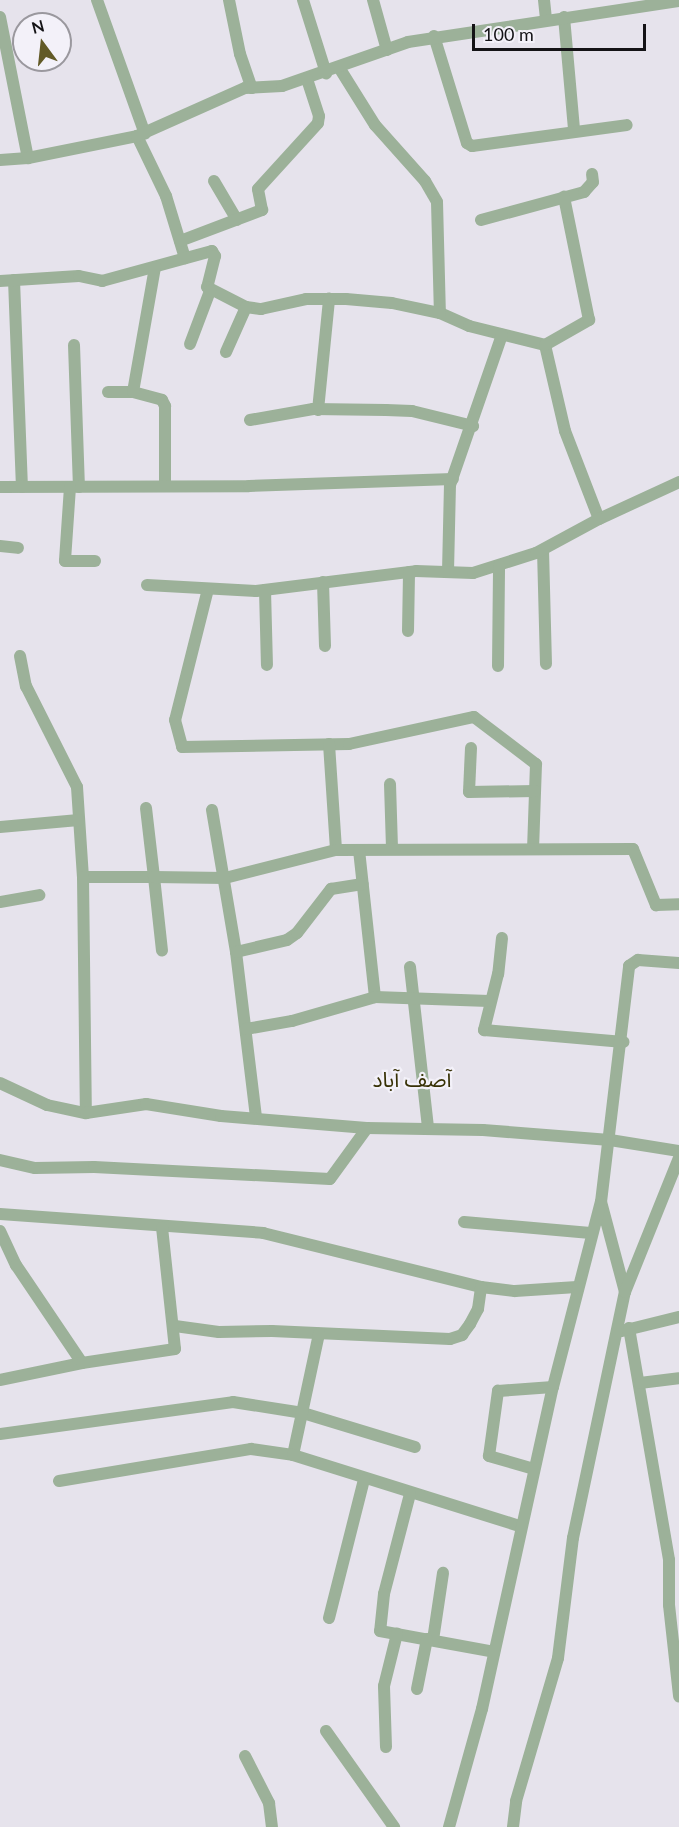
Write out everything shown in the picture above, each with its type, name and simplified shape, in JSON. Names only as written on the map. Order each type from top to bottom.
[{"type":"street","points":[[98,0],[141,135],[166,196],[185,258]]},
{"type":"street","points":[[229,0],[240,54],[252,88]]},
{"type":"street","points":[[303,0],[326,73]]},
{"type":"street","points":[[373,0],[387,50]]},
{"type":"street","points":[[544,0],[546,19]]},
{"type":"street","points":[[0,160],[28,158],[141,135],[252,88],[282,86],[308,79],[387,50],[434,36],[679,1]]},
{"type":"street","points":[[0,17],[28,158]]},
{"type":"street","points":[[564,17],[574,130]]},
{"type":"street","points":[[434,36],[467,143],[472,146],[574,130],[627,125]]},
{"type":"street","points":[[340,69],[375,125],[425,181],[437,202],[440,313]]},
{"type":"street","points":[[180,241],[262,210],[258,189],[318,123],[319,116],[308,79]]},
{"type":"street","points":[[481,220],[590,188],[592,174]]},
{"type":"street","points":[[214,181],[237,220]]},
{"type":"street","points":[[210,291],[246,307],[261,309],[306,299],[392,303],[440,313],[502,335],[544,345],[589,320],[564,197]]},
{"type":"street","points":[[0,281],[79,276],[102,281],[185,258],[215,253],[210,291],[190,344]]},
{"type":"street","points":[[133,392],[155,267]]},
{"type":"street","points":[[14,280],[22,487]]},
{"type":"street","points":[[318,410],[329,299]]},
{"type":"street","points":[[226,352],[246,307]]},
{"type":"street","points":[[448,572],[453,479],[473,426],[502,335]]},
{"type":"street","points":[[74,345],[74,487],[65,561],[95,561]]},
{"type":"street","points":[[544,345],[565,431],[599,519]]},
{"type":"street","points":[[108,392],[133,392],[162,400],[165,406],[165,486]]},
{"type":"street","points":[[250,420],[318,410],[412,411],[473,426]]},
{"type":"street","points":[[0,487],[165,486],[453,479]]},
{"type":"street","points":[[147,585],[265,590],[409,572],[473,573],[543,550],[599,519],[679,482]]},
{"type":"street","points":[[0,546],[18,548]]},
{"type":"street","points":[[543,550],[546,664]]},
{"type":"street","points":[[498,666],[499,566]]},
{"type":"street","points":[[408,631],[409,572]]},
{"type":"street","points":[[323,582],[325,646]]},
{"type":"street","points":[[208,589],[175,720],[182,747],[349,744],[474,717],[536,764],[533,848]]},
{"type":"street","points":[[265,590],[267,665]]},
{"type":"street","points":[[20,656],[26,686],[77,787],[83,877],[86,1113]]},
{"type":"street","points":[[329,744],[336,850]]},
{"type":"street","points":[[471,748],[469,792],[535,791]]},
{"type":"street","points":[[390,784],[392,849]]},
{"type":"street","points":[[146,808],[162,951]]},
{"type":"street","points":[[212,810],[236,952],[256,1118]]},
{"type":"street","points":[[0,827],[80,820]]},
{"type":"street","points":[[83,877],[225,878],[336,850],[633,849],[656,905],[679,904]]},
{"type":"street","points":[[359,850],[375,998]]},
{"type":"street","points":[[236,952],[287,940],[297,933],[331,889],[363,884]]},
{"type":"street","points":[[0,902],[39,896]]},
{"type":"street","points":[[502,938],[498,974],[489,1001],[484,1030],[623,1042]]},
{"type":"street","points":[[449,1827],[494,1652],[520,1526],[577,1287],[601,1202],[623,1042],[629,966],[638,960],[679,963]]},
{"type":"street","points":[[410,967],[428,1128]]},
{"type":"street","points":[[246,1029],[292,1021],[375,998],[414,997],[489,1001]]},
{"type":"street","points":[[0,1083],[47,1105],[86,1113],[146,1104],[256,1118],[367,1128],[428,1128],[610,1140],[679,1151]]},
{"type":"street","points":[[0,1160],[35,1168],[93,1167],[330,1179],[367,1128]]},
{"type":"street","points":[[513,1827],[516,1801],[558,1658],[573,1538],[625,1292],[679,1158]]},
{"type":"street","points":[[601,1202],[625,1292]]},
{"type":"street","points":[[0,1214],[294,1238],[481,1287],[515,1291],[577,1287]]},
{"type":"street","points":[[464,1222],[591,1233]]},
{"type":"street","points":[[0,1380],[82,1363],[175,1349],[175,1326],[162,1227]]},
{"type":"street","points":[[0,1231],[16,1265],[82,1363]]},
{"type":"street","points":[[175,1326],[219,1332],[450,1339],[462,1335],[470,1324],[478,1309],[481,1287]]},
{"type":"street","points":[[616,1332],[679,1317]]},
{"type":"street","points":[[629,1328],[669,1560],[679,1696]]},
{"type":"street","points":[[293,1455],[319,1334]]},
{"type":"street","points":[[640,1383],[679,1378]]},
{"type":"street","points":[[534,1470],[489,1456],[498,1391],[553,1387]]},
{"type":"street","points":[[0,1434],[233,1402],[303,1413],[415,1447]]},
{"type":"street","points":[[59,1481],[251,1449],[293,1455],[410,1494],[520,1526]]},
{"type":"street","points":[[329,1618],[364,1479]]},
{"type":"street","points":[[410,1494],[384,1594],[380,1630],[494,1652]]},
{"type":"street","points":[[417,1689],[430,1640],[443,1573]]},
{"type":"street","points":[[387,1747],[384,1686],[397,1634]]},
{"type":"street","points":[[326,1731],[394,1827]]},
{"type":"street","points":[[245,1756],[269,1803],[272,1827]]},
{"type":"district","name":"آصف آباد","points":[[412,1079]]}]
